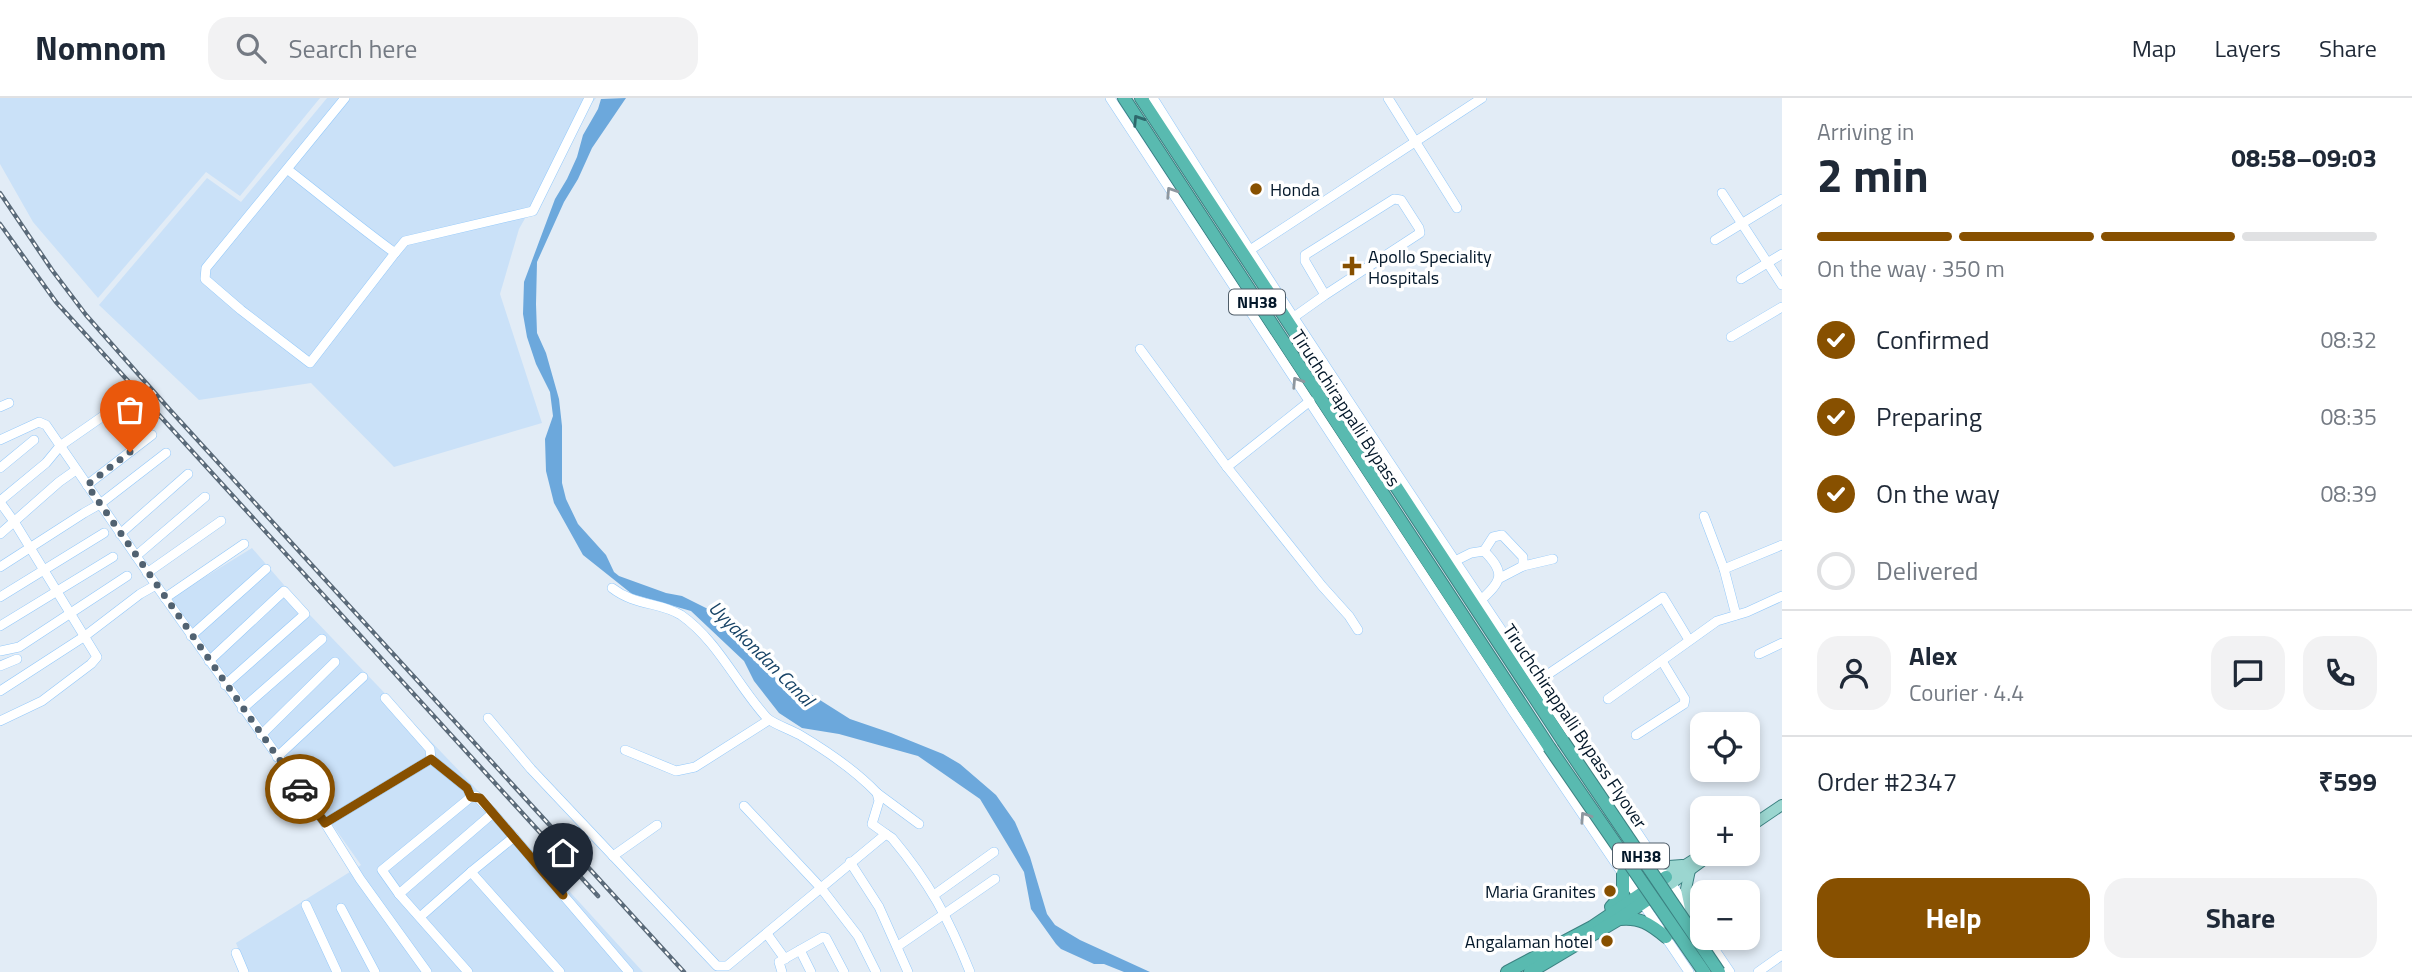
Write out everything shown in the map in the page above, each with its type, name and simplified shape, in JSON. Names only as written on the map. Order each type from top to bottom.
[{"type":"highway","name":"Tiruchchirappalli Bypass","points":[[1124,98],[1449,595]]},
{"type":"highway","name":"Tiruchchirappalli Bypass","points":[[1141,98],[1409,500]]},
{"type":"highway","name":"Tiruchchirappalli Bypass Flyover","points":[[1409,500],[1563,741],[1719,972]]},
{"type":"highway","name":"Tiruchchirappalli Bypass Flyover","points":[[1449,595],[1549,747],[1704,972]]},
{"type":"highway","points":[[1592,927],[1597,918],[1623,894],[1623,873]]},
{"type":"highway","points":[[1507,972],[1641,899],[1668,880]]},
{"type":"highway","points":[[1531,972],[1619,919],[1641,899]]},
{"type":"highway","points":[[1619,919],[1637,919],[1648,923],[1666,937]]},
{"type":"main road","points":[[1760,820],[1782,805]]},
{"type":"main road","points":[[1654,860],[1669,866],[1690,865]]},
{"type":"main road","points":[[1668,880],[1690,865]]},
{"type":"main road","points":[[1687,867],[1685,889],[1690,913]]},
{"type":"street","points":[[345,98],[206,268],[205,279],[310,363],[405,241],[533,211],[589,98]]},
{"type":"street","points":[[1110,98],[1514,713],[1689,972]]},
{"type":"street","points":[[1153,98],[1409,500],[1455,561],[1690,913]]},
{"type":"street","points":[[1388,98],[1457,208]]},
{"type":"street","points":[[1250,250],[1482,98]]},
{"type":"street","points":[[287,169],[341,214],[395,253]]},
{"type":"street","points":[[1722,193],[1782,285]]},
{"type":"street","points":[[1294,317],[1420,233],[1401,200],[1394,200],[1305,255],[1305,261],[1325,295]]},
{"type":"street","points":[[1714,240],[1782,200]]},
{"type":"street","points":[[1741,279],[1782,254]]},
{"type":"street","points":[[1731,337],[1782,307]]},
{"type":"street","points":[[1140,349],[1227,467],[1322,586],[1349,615],[1358,630]]},
{"type":"street","points":[[1227,467],[1310,401]]},
{"type":"street","points":[[0,721],[42,701],[95,661],[96,653],[0,501],[46,463],[60,446],[119,405]]},
{"type":"street","points":[[0,440],[38,422],[46,425],[427,972]]},
{"type":"street","points":[[87,485],[152,435]]},
{"type":"street","points":[[0,468],[34,440]]},
{"type":"street","points":[[0,567],[100,504],[166,453]]},
{"type":"street","points":[[0,534],[76,470]]},
{"type":"street","points":[[120,534],[188,474]]},
{"type":"street","points":[[136,556],[205,497]]},
{"type":"street","points":[[1704,516],[1724,569],[1736,615]]},
{"type":"street","points":[[147,573],[221,521]]},
{"type":"street","points":[[0,597],[104,533]]},
{"type":"street","points":[[1455,561],[1471,553],[1484,551],[1493,537],[1502,535],[1525,560],[1524,566]]},
{"type":"street","points":[[164,598],[244,544]]},
{"type":"street","points":[[1724,569],[1782,545]]},
{"type":"street","points":[[1484,551],[1497,565],[1500,578]]},
{"type":"street","points":[[0,626],[113,557]]},
{"type":"street","points":[[1481,600],[1496,586],[1500,578],[1524,566],[1553,559]]},
{"type":"street","points":[[191,636],[266,569]]},
{"type":"street","points":[[0,651],[19,646],[127,576]]},
{"type":"street","points":[[0,691],[85,636],[156,585]]},
{"type":"street","points":[[612,588],[638,603],[680,614],[725,661],[769,720],[789,728],[818,746],[919,824]]},
{"type":"street","points":[[209,662],[284,591],[305,614],[225,685]]},
{"type":"street","points":[[1608,699],[1717,621],[1747,612],[1782,596]]},
{"type":"street","points":[[1535,683],[1663,597],[1689,640]]},
{"type":"street","points":[[242,709],[322,639]]},
{"type":"street","points":[[1759,654],[1782,643]]},
{"type":"street","points":[[0,666],[17,659]]},
{"type":"street","points":[[1636,735],[1684,704],[1685,699],[1661,661]]},
{"type":"street","points":[[261,735],[335,662]]},
{"type":"street","points":[[277,757],[363,677]]},
{"type":"street","points":[[385,698],[430,749],[431,759],[467,788],[471,797]]},
{"type":"street","points":[[488,718],[531,769],[717,966],[727,966],[886,834]]},
{"type":"street","points":[[625,750],[676,771],[685,770],[695,767],[769,720]]},
{"type":"street","points":[[325,823],[431,759]]},
{"type":"street","points":[[877,793],[879,801],[872,824],[892,838],[904,851],[934,895],[970,972]]},
{"type":"street","points":[[468,972],[399,894],[382,870],[471,797],[480,798],[494,813],[629,972]]},
{"type":"street","points":[[744,806],[821,888],[858,936],[876,972]]},
{"type":"street","points":[[399,894],[494,813]]},
{"type":"street","points":[[612,856],[657,825]]},
{"type":"street","points":[[420,917],[514,837]]},
{"type":"street","points":[[934,895],[994,852]]},
{"type":"street","points":[[850,863],[879,907],[908,972]]},
{"type":"street","points":[[471,872],[561,972]]},
{"type":"street","points":[[898,946],[995,879]]},
{"type":"street","points":[[306,905],[337,972]]},
{"type":"street","points":[[341,908],[375,972]]},
{"type":"street","points":[[767,934],[785,959]]},
{"type":"street","points":[[782,972],[778,964],[823,937],[844,972]]},
{"type":"street","points":[[800,950],[811,972]]},
{"type":"street","points":[[1715,950],[1730,972]]},
{"type":"street","points":[[236,953],[244,972]]},
{"type":"street","points":[[1758,972],[1782,956]]},
{"type":"shaded area","points":[[0,98],[320,98],[240,196],[206,172],[98,298],[33,222],[0,164]]},
{"type":"shaded area","points":[[327,98],[596,98],[587,109],[519,229],[500,294],[542,423],[394,467],[311,383],[199,400],[99,305],[207,178],[241,202]]},
{"type":"shaded area","points":[[252,548],[309,614],[466,778],[643,972],[248,972],[236,943],[361,865],[171,598]]},
{"type":"water","points":[[626,98],[592,148],[537,262],[537,333],[546,353],[559,399],[562,483],[578,524],[606,555],[614,572],[619,576],[682,596],[708,609],[756,650],[778,682],[812,695],[850,719],[943,754],[960,764],[996,795],[1015,822],[1030,857],[1047,914],[1055,925],[1080,940],[1150,972],[1124,972],[1104,964],[1094,964],[1056,944],[1031,909],[1024,872],[980,799],[918,756],[839,734],[802,728],[779,713],[754,681],[744,661],[691,611],[632,594],[583,555],[554,503],[546,471],[545,439],[553,416],[550,392],[536,364],[527,337],[523,314],[524,282],[555,199],[567,179],[583,135],[601,99]]},
{"type":"railway","points":[[0,193],[86,315],[684,972]]},
{"type":"railway","points":[[0,224],[56,302],[598,896]]},
{"type":"way so far","points":[[130,452],[87,485],[300,789]]},
{"type":"place","name":"Honda","points":[[1256,189]]},
{"type":"place","name":"Apollo Speciality Hospitals","points":[[1352,266]]},
{"type":"place","name":"Maria Granites","points":[[1610,891]]},
{"type":"place","name":"Angalaman hotel","points":[[1607,941]]},
{"type":"route","points":[[300,789],[325,823],[431,759],[467,788],[471,797],[480,798],[563,895]]},
{"type":"water label","name":"Uyyakondan Canal","points":[[762,653]]}]
